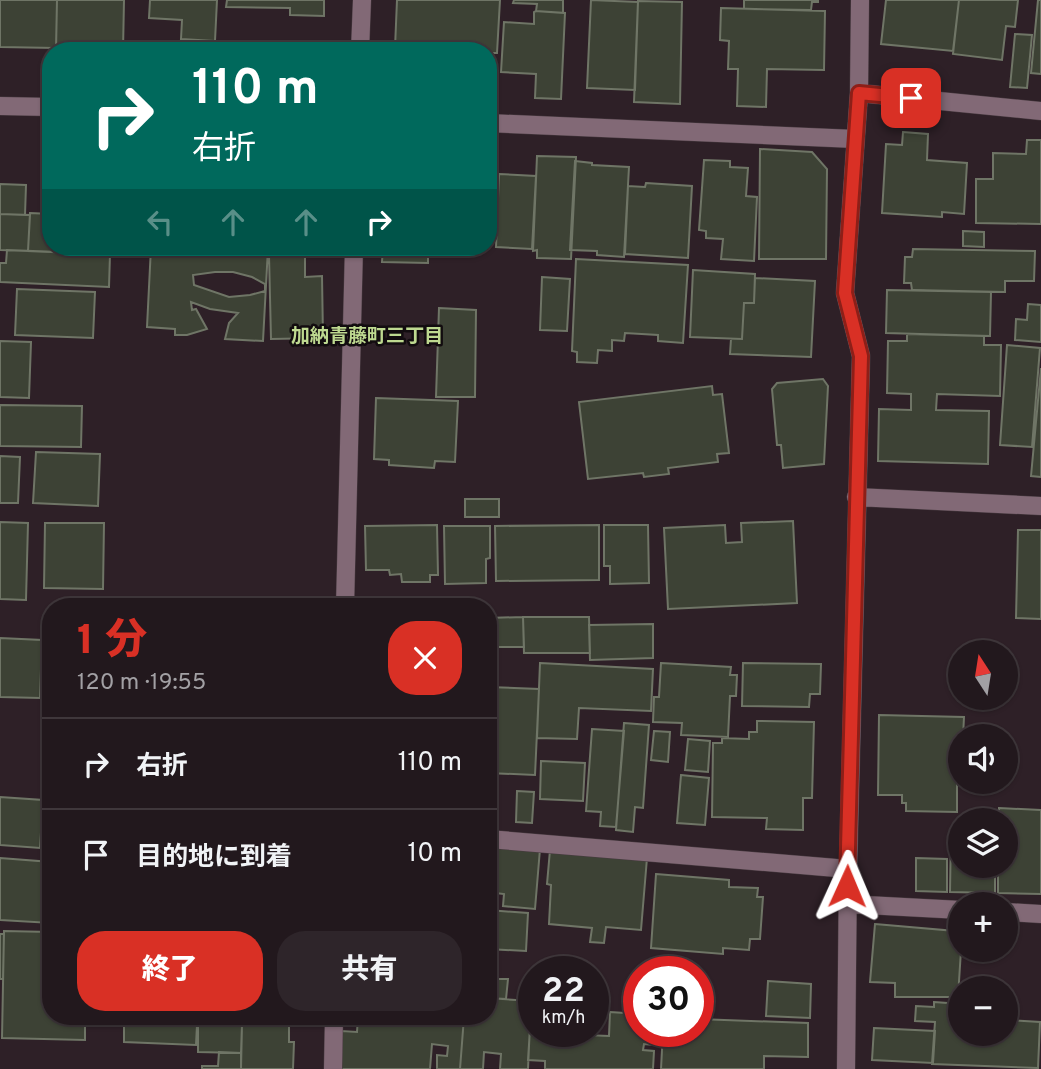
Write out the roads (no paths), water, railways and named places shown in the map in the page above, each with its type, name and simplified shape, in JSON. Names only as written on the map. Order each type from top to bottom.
[{"type":"street","points":[[360,42],[362,0]]},
{"type":"street","points":[[846,1069],[847,904],[861,356],[845,293],[859,93],[860,0]]},
{"type":"street","points":[[859,93],[1041,111]]},
{"type":"street","points":[[0,106],[42,107]]},
{"type":"street","points":[[497,123],[855,139]]},
{"type":"street","points":[[345,598],[354,256]]},
{"type":"street","points":[[856,497],[1041,506]]},
{"type":"street","points":[[497,840],[848,869]]},
{"type":"street","points":[[847,904],[948,909]]},
{"type":"street","points":[[1018,913],[1041,914]]},
{"type":"street","points":[[332,1069],[334,1025]]},
{"type":"district","name":"加納青藤町三丁目","points":[[367,335]]}]
